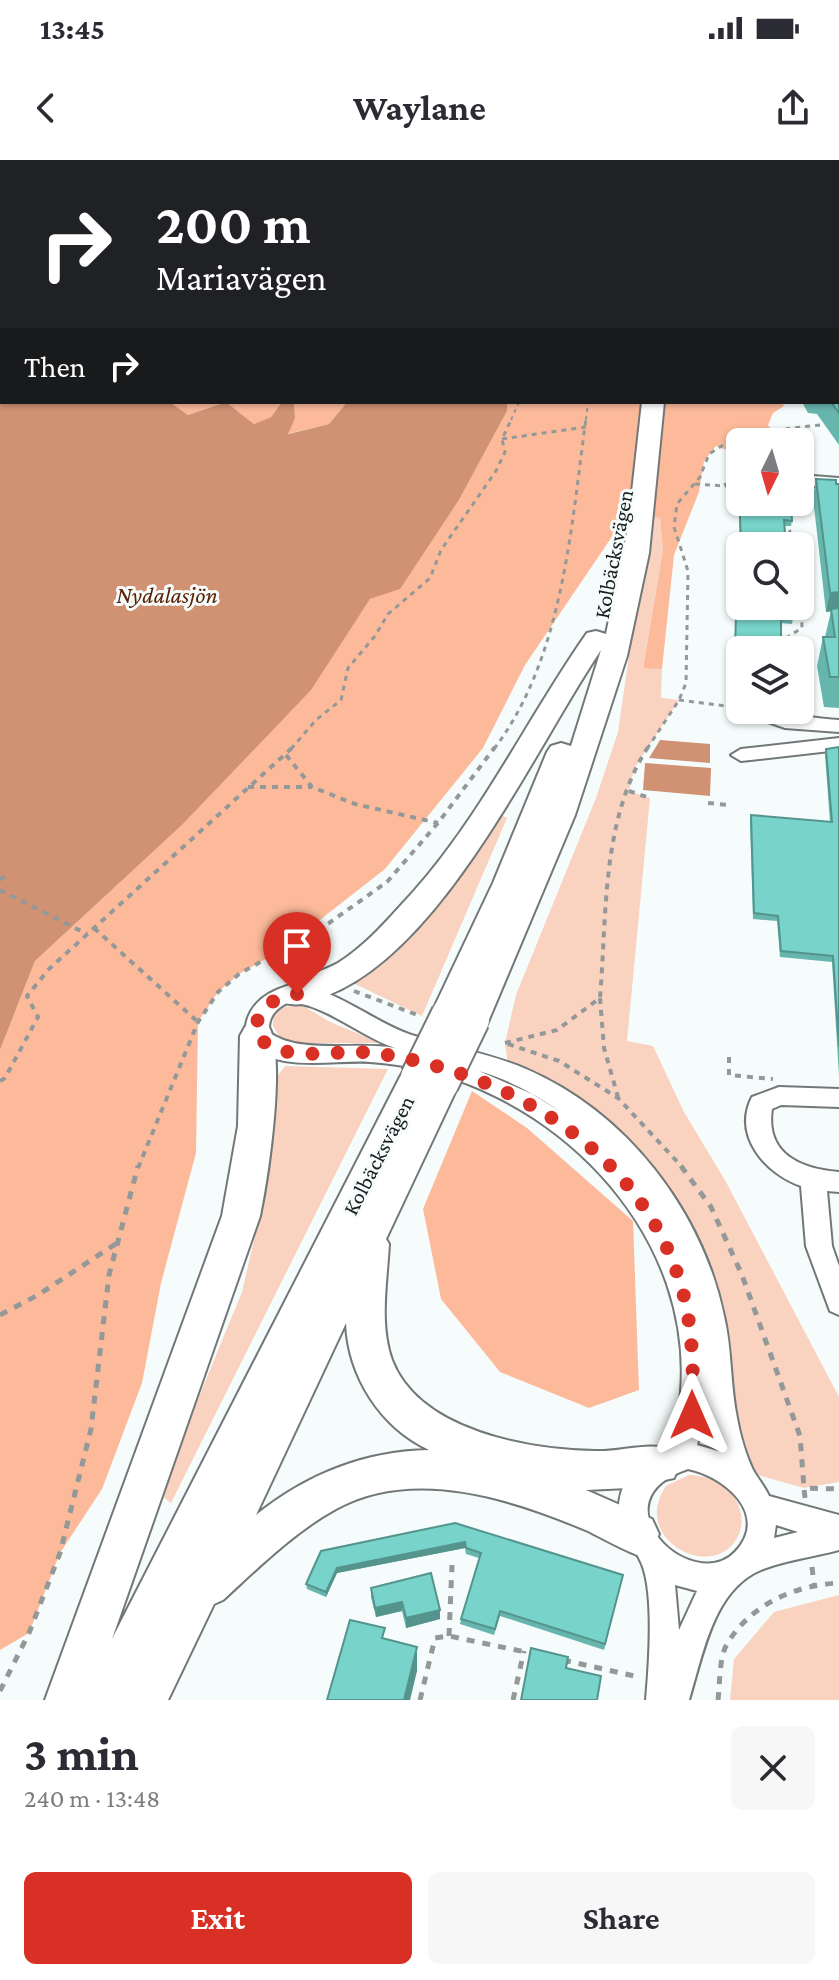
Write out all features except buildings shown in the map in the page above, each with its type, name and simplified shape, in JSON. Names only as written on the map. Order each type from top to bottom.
[{"type":"highway","name":"Kolbäcksvägen","points":[[460,1017],[578,702],[596,639],[625,501],[635,404]]},
{"type":"highway","name":"Kolbäcksvägen","points":[[106,1700],[460,1017],[539,873],[599,705],[636,557],[653,404]]},
{"type":"highway","points":[[297,994],[350,971],[375,951],[424,900],[464,848],[572,672],[596,639]]},
{"type":"highway","points":[[68,1700],[241,1216],[249,1187],[258,1123],[257,1036]]},
{"type":"highway","name":"Kolbäcksvägen","points":[[144,1700],[371,1231],[429,1080]]},
{"type":"highway","points":[[371,1231],[367,1323],[371,1356],[396,1402],[418,1422],[478,1449],[560,1469],[601,1471],[666,1461]]},
{"type":"highway","points":[[193,1598],[277,1522],[316,1496],[352,1479],[414,1467],[451,1468],[522,1487],[618,1522],[647,1547]]},
{"type":"street","points":[[814,481],[839,483]]},
{"type":"street","points":[[812,724],[839,726]]},
{"type":"street","points":[[741,755],[839,744]]},
{"type":"street","points":[[662,1700],[666,1665],[664,1606],[633,1502],[646,1474],[666,1461],[686,1439],[692,1415],[690,1332],[685,1303],[665,1243],[644,1207],[605,1160],[557,1120],[508,1092],[478,1080],[373,1053],[282,1052],[257,1036],[255,1024],[265,1006],[279,997],[297,994],[325,1004],[378,1032],[509,1072],[536,1084],[594,1123],[615,1142],[665,1201],[701,1277],[712,1317],[723,1420],[741,1477],[760,1507],[760,1534],[700,1614],[673,1700]]},
{"type":"street","points":[[839,1098],[779,1096],[761,1104],[758,1133],[765,1149],[790,1174],[826,1181],[819,1246],[839,1303]]},
{"type":"street","points":[[666,1461],[702,1457],[716,1461],[741,1477]]},
{"type":"street","points":[[760,1507],[839,1529]]},
{"type":"street","points":[[647,1547],[690,1576],[737,1566],[839,1536]]},
{"type":"path","points":[[0,1081],[5,1078],[38,1017],[27,996],[49,969],[286,755],[316,720],[341,700],[348,668],[375,636],[388,614],[430,578],[441,550],[496,471],[505,452],[502,439],[518,404]]},
{"type":"path","points":[[618,1098],[601,1048],[600,998],[605,942],[603,912],[613,844],[640,758],[679,700],[686,683],[689,578],[686,557],[675,532],[673,518],[677,504],[695,484],[709,454],[728,442],[758,432],[832,423]]},
{"type":"path","points":[[502,439],[586,427]]},
{"type":"path","points":[[721,485],[726,483]]},
{"type":"path","points":[[695,484],[726,486]]},
{"type":"path","points":[[789,516],[790,532]]},
{"type":"path","points":[[789,636],[802,628],[802,620]]},
{"type":"path","points":[[679,700],[726,705]]},
{"type":"path","points":[[286,755],[312,787]]},
{"type":"path","points":[[248,787],[312,787],[355,804],[438,823]]},
{"type":"path","points":[[629,791],[650,798]]},
{"type":"path","points":[[708,803],[729,805]]},
{"type":"path","points":[[0,880],[6,875]]},
{"type":"path","points":[[0,890],[87,934]]},
{"type":"path","points":[[94,928],[198,1022]]},
{"type":"path","points":[[505,1043],[556,1033],[578,1019],[600,998]]},
{"type":"path","points":[[729,1057],[729,1075]]},
{"type":"path","points":[[0,1315],[38,1295],[118,1242]]},
{"type":"path","points":[[449,1636],[452,1565]]},
{"type":"path","points":[[718,1700],[725,1646],[744,1623],[775,1597],[814,1584],[839,1583]]},
{"type":"path","points":[[420,1700],[435,1638],[449,1636],[538,1654]]},
{"type":"path","points":[[513,1700],[524,1651]]},
{"type":"path","points":[[552,1658],[639,1677]]},
{"type":"shaded area","points":[[173,404],[220,404],[188,415]]},
{"type":"shaded area","points":[[229,404],[281,404],[271,417],[254,424]]},
{"type":"shaded area","points":[[294,404],[345,404],[329,424],[286,434],[295,418]]},
{"type":"shaded area","points":[[507,404],[784,406],[773,413],[768,425],[770,428],[726,428],[726,450],[716,446],[704,461],[699,492],[674,555],[662,669],[643,668],[663,550],[660,518],[626,516],[525,665],[483,748],[385,869],[280,951],[239,974],[218,992],[198,1022],[196,1153],[161,1283],[142,1383],[102,1489],[60,1553],[29,1633],[0,1650],[0,1050],[35,961],[182,825],[310,690],[370,599],[400,588],[459,500],[507,411]]},
{"type":"shaded area","points":[[649,517],[660,518],[663,550],[643,667],[662,669],[661,698],[679,700],[634,769],[629,791],[650,798],[627,1041],[653,1046],[684,1112],[726,1182],[839,1397],[839,1482],[804,1488],[758,1475],[732,1448],[647,1177],[509,1072],[505,1043],[516,995],[596,798],[618,732]]},
{"type":"shaded area","points":[[498,814],[507,818],[422,1016],[353,983],[438,901]]},
{"type":"shaded area","points":[[302,1005],[330,1022],[381,1043],[295,1043],[280,1038],[273,1026],[273,1014],[285,1007]]},
{"type":"shaded area","points":[[285,1066],[388,1069],[171,1503],[159,1494],[242,1292],[266,1188],[276,1078]]},
{"type":"shaded area","points":[[472,1091],[527,1128],[633,1221],[639,1390],[589,1408],[500,1372],[441,1299],[423,1209]]},
{"type":"shaded area","points":[[689,1475],[722,1484],[740,1509],[742,1522],[738,1536],[727,1550],[712,1556],[695,1556],[680,1549],[666,1538],[658,1523],[658,1506],[666,1486]]},
{"type":"shaded area","points":[[839,1595],[839,1700],[730,1700],[734,1659],[774,1612]]},
{"type":"water","name":"Nydalasjön","points":[[0,404],[173,404],[188,415],[229,404],[254,424],[271,417],[281,404],[294,404],[295,418],[288,434],[329,424],[345,404],[507,404],[507,411],[459,500],[400,589],[370,599],[311,690],[182,825],[35,961],[0,1050]]},
{"type":"water","points":[[660,740],[710,744],[710,763],[649,758]]},
{"type":"water","points":[[645,763],[711,768],[710,796],[643,790]]},
{"type":"route","points":[[297,994],[279,997],[265,1006],[259,1015],[255,1024],[257,1036],[272,1048],[293,1053],[373,1053],[478,1080],[508,1092],[557,1120],[595,1150],[614,1170],[644,1207],[665,1243],[680,1282],[690,1332],[692,1415]]}]
